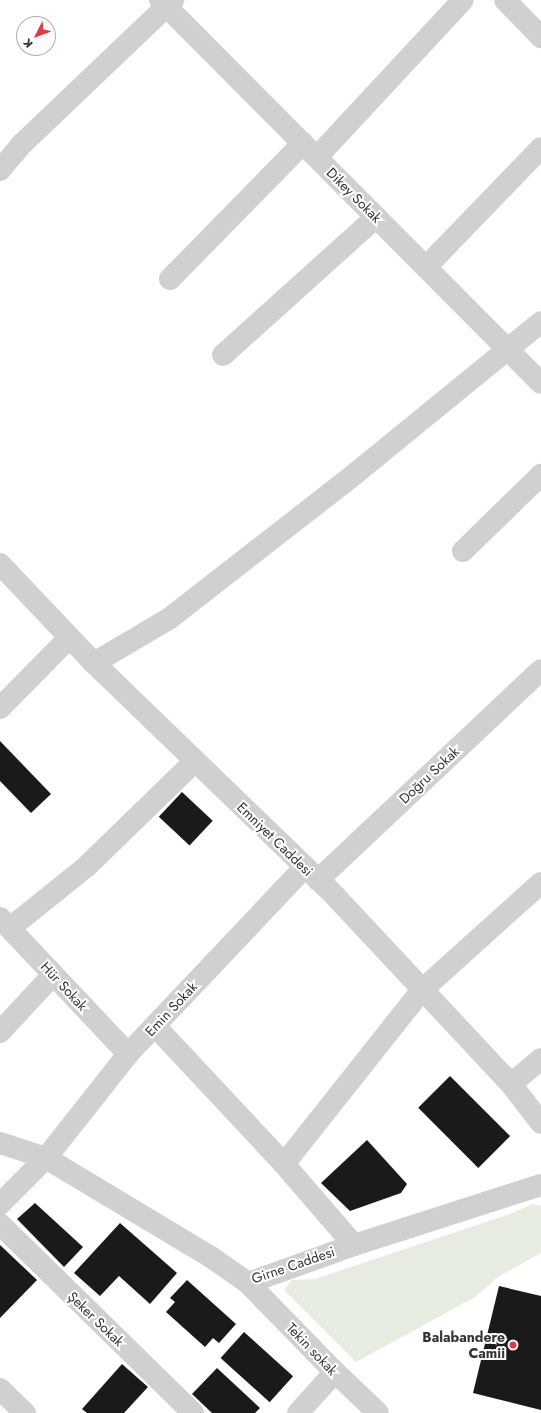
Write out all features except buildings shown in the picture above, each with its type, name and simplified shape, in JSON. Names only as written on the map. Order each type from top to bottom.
[{"type":"street","points":[[170,279],[310,150],[464,0]]},
{"type":"street","points":[[505,0],[538,29]]},
{"type":"street","points":[[0,170],[22,144],[166,2]]},
{"type":"street","name":"Dikey Sokak","points":[[166,2],[541,384]]},
{"type":"street","points":[[426,267],[541,148]]},
{"type":"street","points":[[223,355],[376,217]]},
{"type":"street","points":[[94,663],[170,618],[356,473],[541,322]]},
{"type":"street","points":[[463,551],[541,475]]},
{"type":"street","name":"Emniyet Caddesi","points":[[0,564],[94,663],[311,874],[511,1084],[541,1123]]},
{"type":"street","points":[[0,708],[69,638]]},
{"type":"street","name":"Doğru Sokak","points":[[311,874],[541,670]]},
{"type":"street","points":[[5,923],[86,867],[195,761]]},
{"type":"street","name":"Emin Sokak","points":[[0,1204],[46,1158],[128,1054],[311,874]]},
{"type":"street","points":[[284,1164],[422,990],[541,883]]},
{"type":"street","name":"Hür Sokak","points":[[5,923],[128,1054]]},
{"type":"street","points":[[0,1032],[53,975]]},
{"type":"street","points":[[155,1026],[284,1164],[354,1244]]},
{"type":"street","points":[[511,1084],[541,1059]]},
{"type":"street","name":"Girne Caddesi","points":[[0,1143],[46,1158],[211,1257],[248,1283],[354,1244],[541,1185]]},
{"type":"street","name":"Şeker Sokak","points":[[0,1224],[193,1413]]},
{"type":"street","name":"Tekin sokak","points":[[248,1283],[335,1372],[378,1413]]},
{"type":"street","points":[[298,1413],[335,1372]]},
{"type":"street","points":[[0,1389],[25,1413]]},
{"type":"shaded area","points":[[533,1204],[541,1206],[541,1253],[498,1277],[475,1297],[356,1362],[284,1290],[292,1280],[315,1279],[510,1214]]},
{"type":"place","name":"Balabandere Camii","points":[[513,1345]]}]
